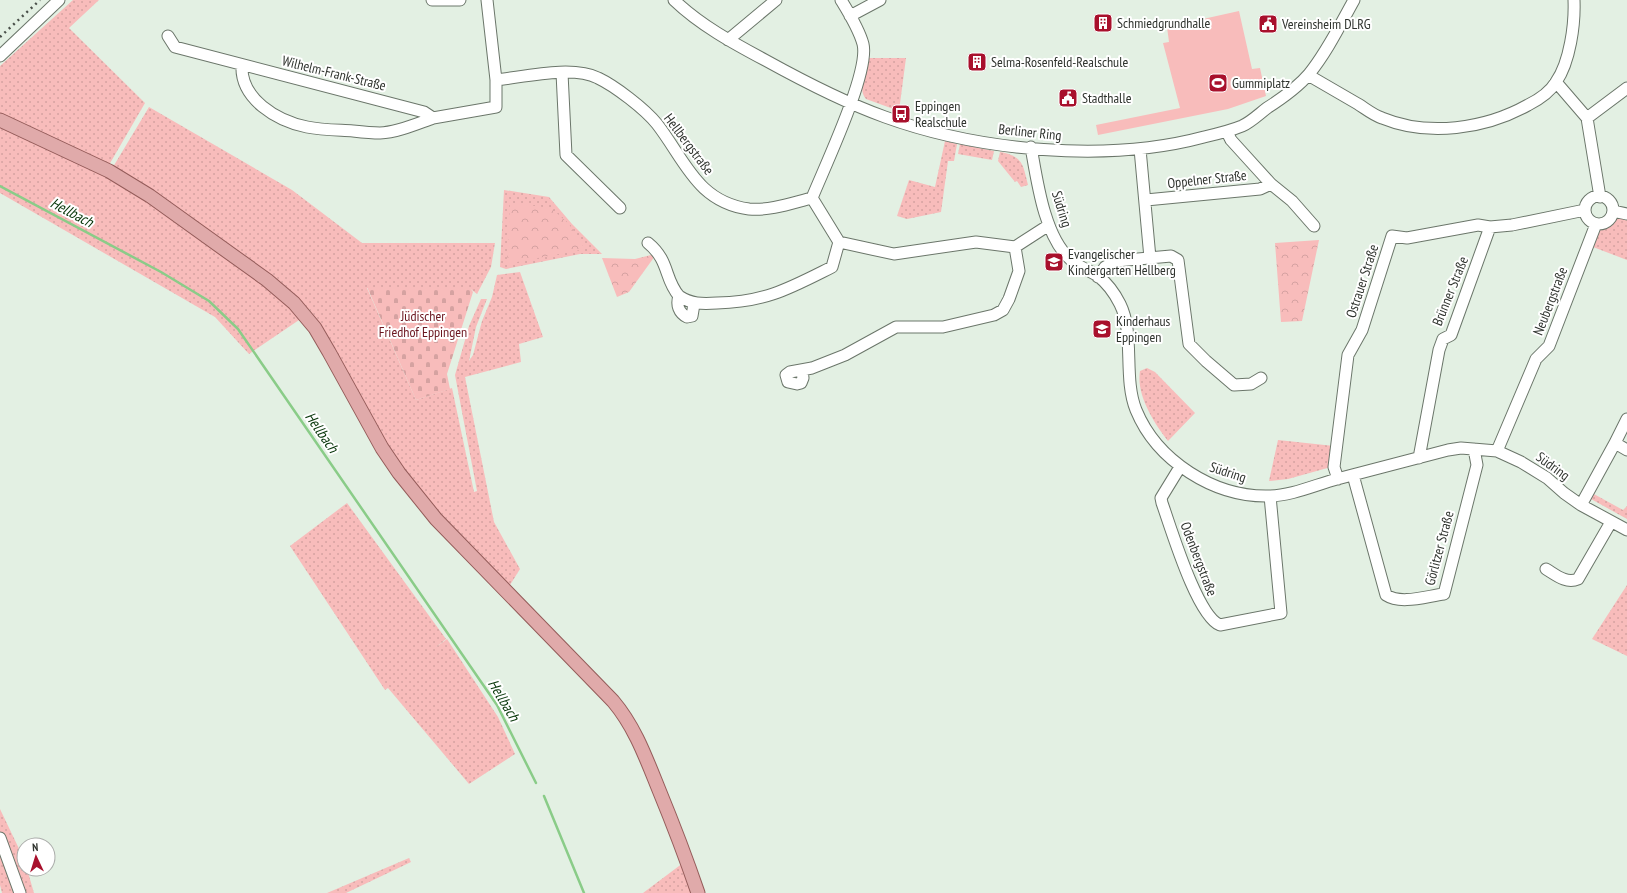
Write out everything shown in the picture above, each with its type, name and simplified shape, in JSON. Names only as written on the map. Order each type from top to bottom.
[{"type":"main road","points":[[0,120],[109,171],[150,196],[267,280],[294,303],[315,328],[382,448],[417,496],[436,519],[612,701],[626,718],[639,740],[649,763],[698,893]]},
{"type":"street","points":[[0,56],[31,24],[59,0]]},
{"type":"street","points":[[432,0],[460,0]]},
{"type":"street","points":[[242,65],[241,76],[247,89],[256,100],[276,116],[307,127],[380,133],[402,129],[433,118],[496,107],[496,80],[487,0]]},
{"type":"street","name":"Berliner Ring","points":[[674,0],[728,40],[802,81],[885,117],[931,130],[997,144],[1062,151],[1140,149],[1186,142],[1243,126],[1277,102],[1308,75],[1326,48],[1354,0]]},
{"type":"street","points":[[728,40],[776,0]]},
{"type":"street","points":[[841,0],[863,44],[861,72],[851,102],[812,198],[839,242],[894,254],[976,242],[1015,247],[1049,225]]},
{"type":"street","points":[[850,16],[880,0]]},
{"type":"street","points":[[1308,75],[1381,118],[1406,125],[1431,128],[1458,128],[1489,121],[1516,112],[1538,99],[1556,82],[1568,53],[1573,26],[1574,0]]},
{"type":"street","name":"Wilhelm-Frank-Straße","points":[[168,36],[175,46],[424,112],[433,118]]},
{"type":"street","points":[[562,73],[566,155],[620,208]]},
{"type":"street","name":"Hellbergstraße","points":[[496,80],[562,73],[580,73],[597,77],[624,95],[656,122],[694,179],[729,204],[750,209],[777,208],[812,198]]},
{"type":"street","points":[[1556,82],[1587,118],[1600,197]]},
{"type":"street","points":[[1587,118],[1627,88]]},
{"type":"street","name":"Oppelner Straße","points":[[1226,132],[1230,140],[1271,184],[1292,201],[1314,226]]},
{"type":"street","name":"Südring","points":[[1031,147],[1049,225],[1061,250],[1081,267],[1098,276],[1113,292],[1121,305],[1125,317],[1130,389],[1136,410],[1162,449],[1180,466],[1199,479],[1221,488],[1243,493],[1270,496],[1304,489],[1448,450],[1474,449],[1497,451],[1521,462],[1547,478],[1564,493],[1582,505],[1627,530]]},
{"type":"street","points":[[1140,149],[1146,200],[1150,258]]},
{"type":"street","name":"Oppelner Straße","points":[[1146,200],[1260,189],[1271,184]]},
{"type":"street","points":[[1600,197],[1609,201],[1613,211],[1608,221],[1596,224],[1588,219],[1585,210],[1590,200],[1600,197]]},
{"type":"street","name":"Ostrauer Straße","points":[[1338,479],[1334,467],[1348,355],[1362,330],[1392,236],[1407,238],[1478,225],[1490,227],[1512,225],[1585,210]]},
{"type":"street","points":[[1613,211],[1627,214]]},
{"type":"street","name":"Neubergstraße","points":[[1497,451],[1536,359],[1549,346],[1596,224]]},
{"type":"street","name":"Brünner Straße","points":[[1419,458],[1439,350],[1443,338],[1451,335],[1490,227]]},
{"type":"street","points":[[648,243],[657,251],[665,263],[675,292],[679,296],[694,304],[727,303],[762,299],[780,292],[832,267],[839,242]]},
{"type":"street","points":[[802,370],[845,355],[896,327],[943,327],[994,316],[1003,310],[1009,300],[1018,271],[1015,247]]},
{"type":"street","points":[[1098,276],[1105,267],[1116,261],[1171,256],[1178,260],[1189,344],[1234,385],[1251,384],[1261,378]]},
{"type":"street","points":[[679,296],[677,302],[680,312],[687,318],[692,316],[694,304]]},
{"type":"street","points":[[1582,505],[1627,419]]},
{"type":"street","points":[[1615,443],[1627,450]]},
{"type":"street","name":"Görlitzer Straße","points":[[1353,475],[1386,595],[1392,599],[1400,600],[1444,594],[1477,465],[1474,449]]},
{"type":"street","name":"Odenbergstraße","points":[[1180,466],[1162,498],[1162,503],[1199,602],[1212,620],[1220,625],[1281,613],[1270,496]]},
{"type":"street","points":[[1546,569],[1571,582],[1578,579],[1612,522]]},
{"type":"street","points":[[0,838],[20,893]]},
{"type":"green space","points":[[73,0],[99,0],[69,28],[145,103],[109,165],[0,113],[0,66]]},
{"type":"green space","name":"Gummiplatz","points":[[1239,11],[1252,69],[1260,68],[1266,96],[1228,109],[1098,135],[1096,125],[1180,108],[1163,43],[1169,42],[1167,27]]},
{"type":"green space","points":[[869,58],[906,58],[899,111],[866,99],[863,95],[862,85]]},
{"type":"green space","points":[[149,107],[292,190],[362,243],[495,243],[491,267],[477,294],[468,287],[367,288],[416,400],[452,388],[474,492],[477,491],[455,375],[469,326],[481,299],[487,299],[476,327],[469,361],[473,355],[482,321],[492,297],[497,275],[520,272],[543,337],[519,344],[521,362],[465,377],[494,522],[520,569],[510,585],[450,525],[408,476],[384,441],[309,309],[299,314],[302,318],[249,354],[215,317],[0,193],[0,125],[113,167]]},
{"type":"green space","points":[[945,141],[957,144],[954,161],[948,161],[941,212],[907,219],[897,216],[909,180],[935,187]]},
{"type":"green space","points":[[960,144],[994,151],[992,160],[958,154]]},
{"type":"green space","points":[[1000,152],[1013,156],[1021,162],[1028,185],[1021,187],[1017,181],[1015,182],[998,161]]},
{"type":"green space","points":[[504,190],[549,197],[572,224],[602,254],[580,254],[506,269],[500,267]]},
{"type":"green space","points":[[510,203],[551,208],[569,224],[585,249],[507,264]]},
{"type":"green space","points":[[1621,217],[1627,219],[1627,260],[1593,247],[1601,228]]},
{"type":"green space","points":[[1319,240],[1302,321],[1281,322],[1275,243]]},
{"type":"green space","points":[[655,254],[629,292],[617,297],[602,258],[635,259]]},
{"type":"green space","name":"Jüdischer Friedhof Eppingen","points":[[367,287],[469,287],[473,292],[447,374],[450,389],[416,400]]},
{"type":"green space","points":[[1147,368],[1155,372],[1195,413],[1168,441],[1157,426],[1143,399],[1139,380],[1140,371]]},
{"type":"green space","points":[[1278,440],[1334,446],[1331,467],[1288,479],[1269,481]]},
{"type":"green space","points":[[1592,493],[1623,510],[1627,506],[1627,519],[1591,499]]},
{"type":"green space","points":[[347,503],[446,639],[435,648],[447,639],[498,717],[515,754],[469,784],[388,688],[385,690],[290,546]]},
{"type":"green space","points":[[1627,585],[1627,656],[1592,639]]},
{"type":"green space","points":[[0,809],[16,842],[16,877],[29,877],[34,893],[2,893],[0,885]]},
{"type":"green space","points":[[409,858],[411,862],[346,893],[327,893]]},
{"type":"green space","points":[[683,863],[693,893],[643,893]]},
{"type":"waterway","name":"Hellbach","points":[[0,186],[161,272],[209,301],[238,329],[497,705],[536,783]]},
{"type":"waterway","name":"Hellbach","points":[[544,796],[584,893]]},
{"type":"railway","points":[[0,37],[40,0]]},
{"type":"place","name":"Schmiedgrundhalle","points":[[1103,23]]},
{"type":"place","name":"Vereinsheim DLRG","points":[[1268,24]]},
{"type":"place","name":"Selma-Rosenfeld-Realschule","points":[[977,62]]},
{"type":"place","name":"Gummiplatz","points":[[1218,83]]},
{"type":"place","name":"Stadthalle","points":[[1068,98]]},
{"type":"place","name":"Eppingen Realschule","points":[[901,114]]},
{"type":"place","name":"Evangelischer Kindergarten Hellberg","points":[[1054,262]]},
{"type":"place","name":"Kinderhaus Eppingen","points":[[1102,329]]}]
